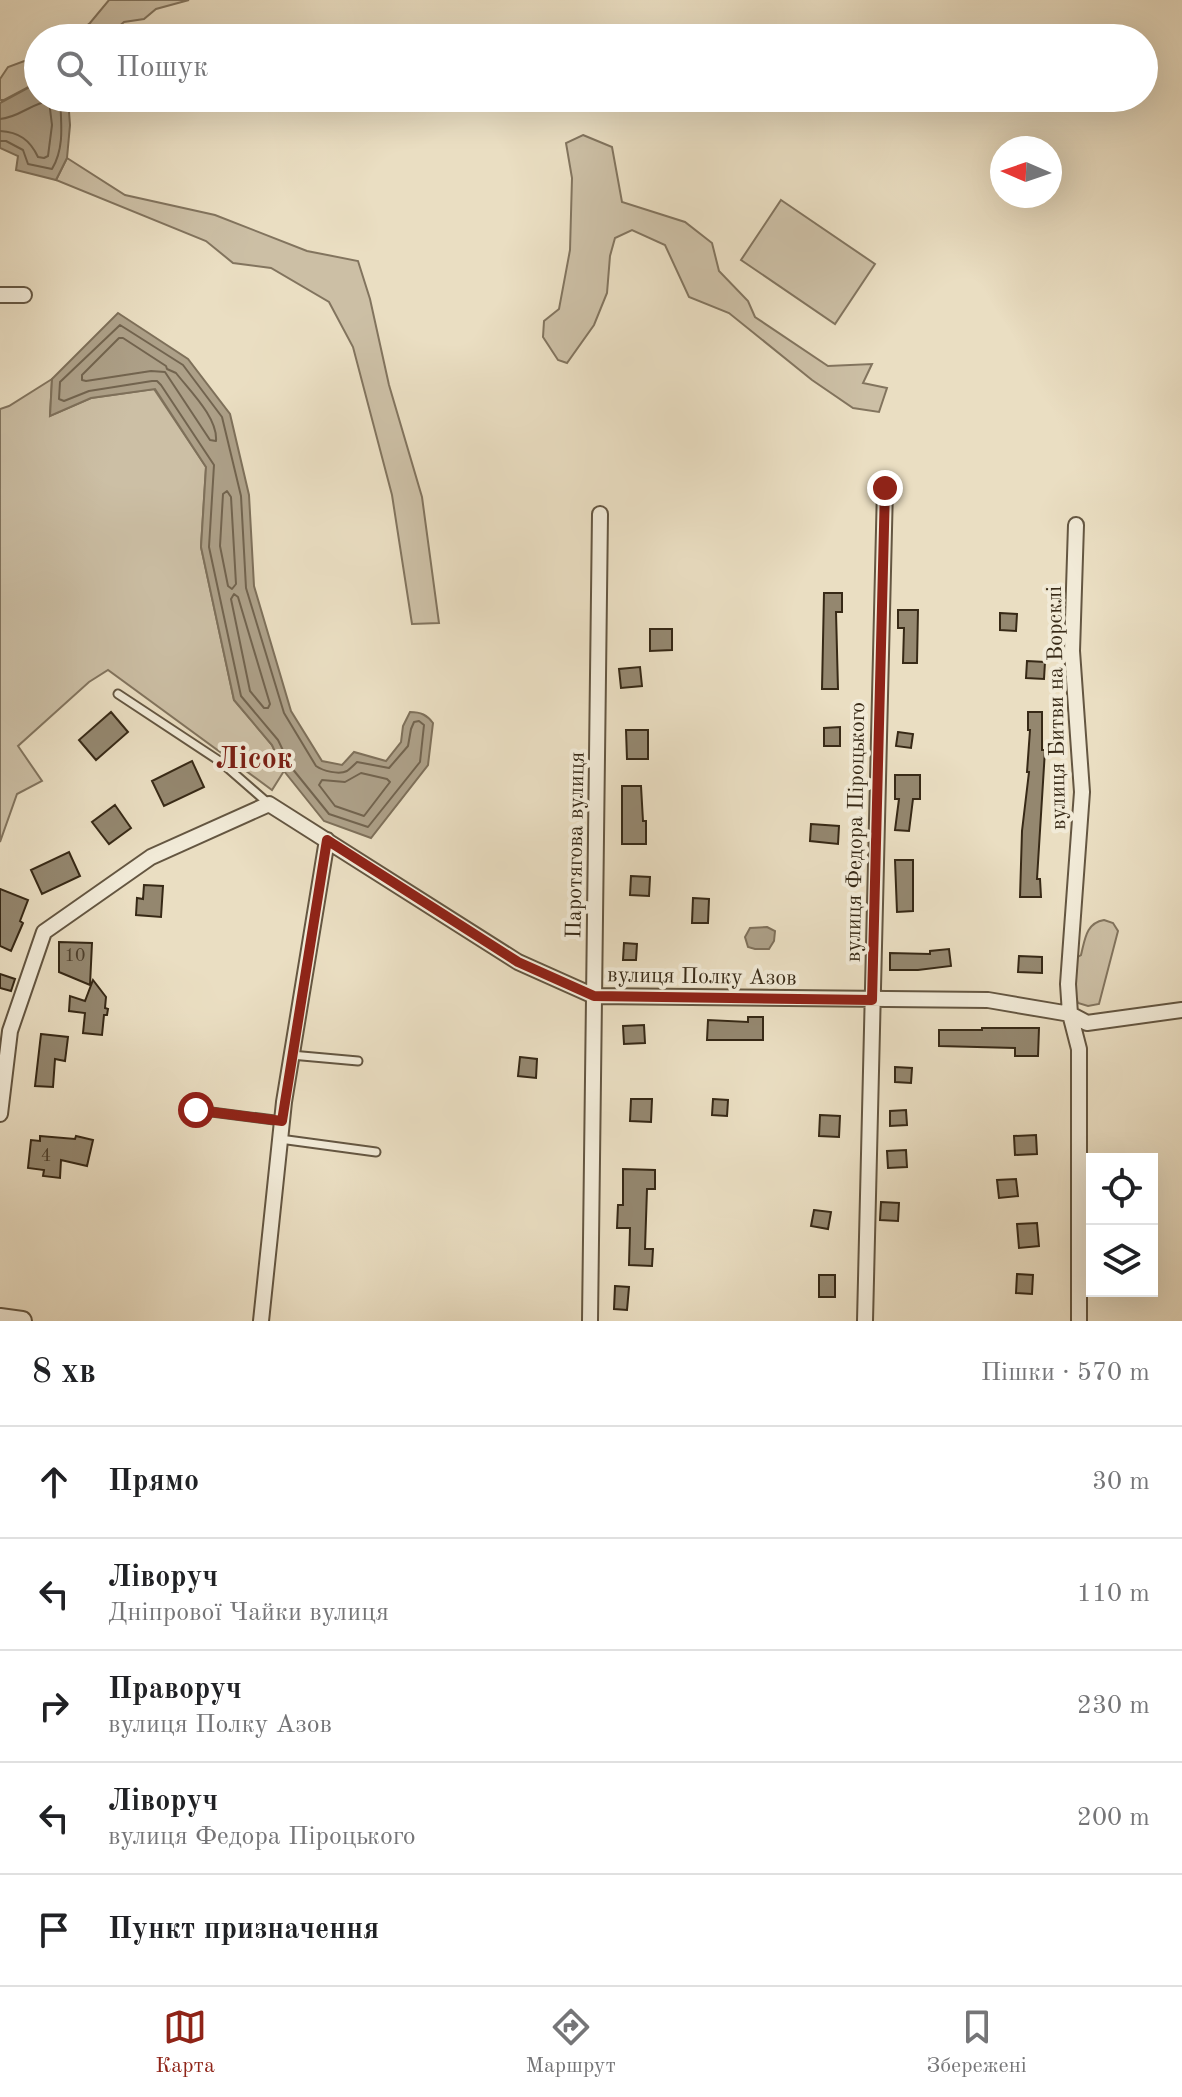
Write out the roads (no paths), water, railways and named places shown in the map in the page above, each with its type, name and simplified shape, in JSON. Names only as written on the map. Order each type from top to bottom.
[{"type":"street","points":[[0,295],[24,295]]},
{"type":"street","name":"вулиця Федора Піроцького","points":[[865,1321],[885,488]]},
{"type":"street","name":"Паротягова вулиця","points":[[590,1321],[600,514]]},
{"type":"street","name":"вулиця Битви на Ворсклі","points":[[1076,525],[1072,651],[1082,792],[1068,984],[1070,1014],[1079,1049],[1079,1321]]},
{"type":"street","points":[[0,1114],[10,1031],[44,932],[151,857],[269,804]]},
{"type":"street","name":"вулиця Полку Азов","points":[[269,804],[518,962],[594,996],[988,1000],[1070,1014],[1087,1023],[1182,1010]]},
{"type":"street","points":[[261,1321],[291,1055],[327,840]]},
{"type":"street","points":[[0,1318],[22,1321]]},
{"type":"lane","points":[[118,694],[221,762],[269,804]]},
{"type":"lane","points":[[291,1055],[358,1061]]},
{"type":"lane","points":[[196,1110],[282,1121]]},
{"type":"lane","points":[[280,1139],[376,1152]]},
{"type":"water","points":[[24,90],[24,112],[69,112],[67,158],[56,180],[16,170],[18,156],[0,148],[0,103]]},
{"type":"water","points":[[118,313],[188,359],[230,414],[249,495],[254,586],[291,711],[322,761],[342,765],[354,752],[386,761],[401,742],[403,726],[410,712],[423,714],[433,723],[428,765],[371,838],[324,821],[284,771],[272,745],[234,700],[201,547],[206,467],[155,389],[91,398],[50,416],[52,379]]},
{"type":"water","points":[[767,927],[775,931],[769,949],[748,947],[745,937],[750,928]]},
{"type":"district","name":"Лісок","points":[[254,758]]}]
